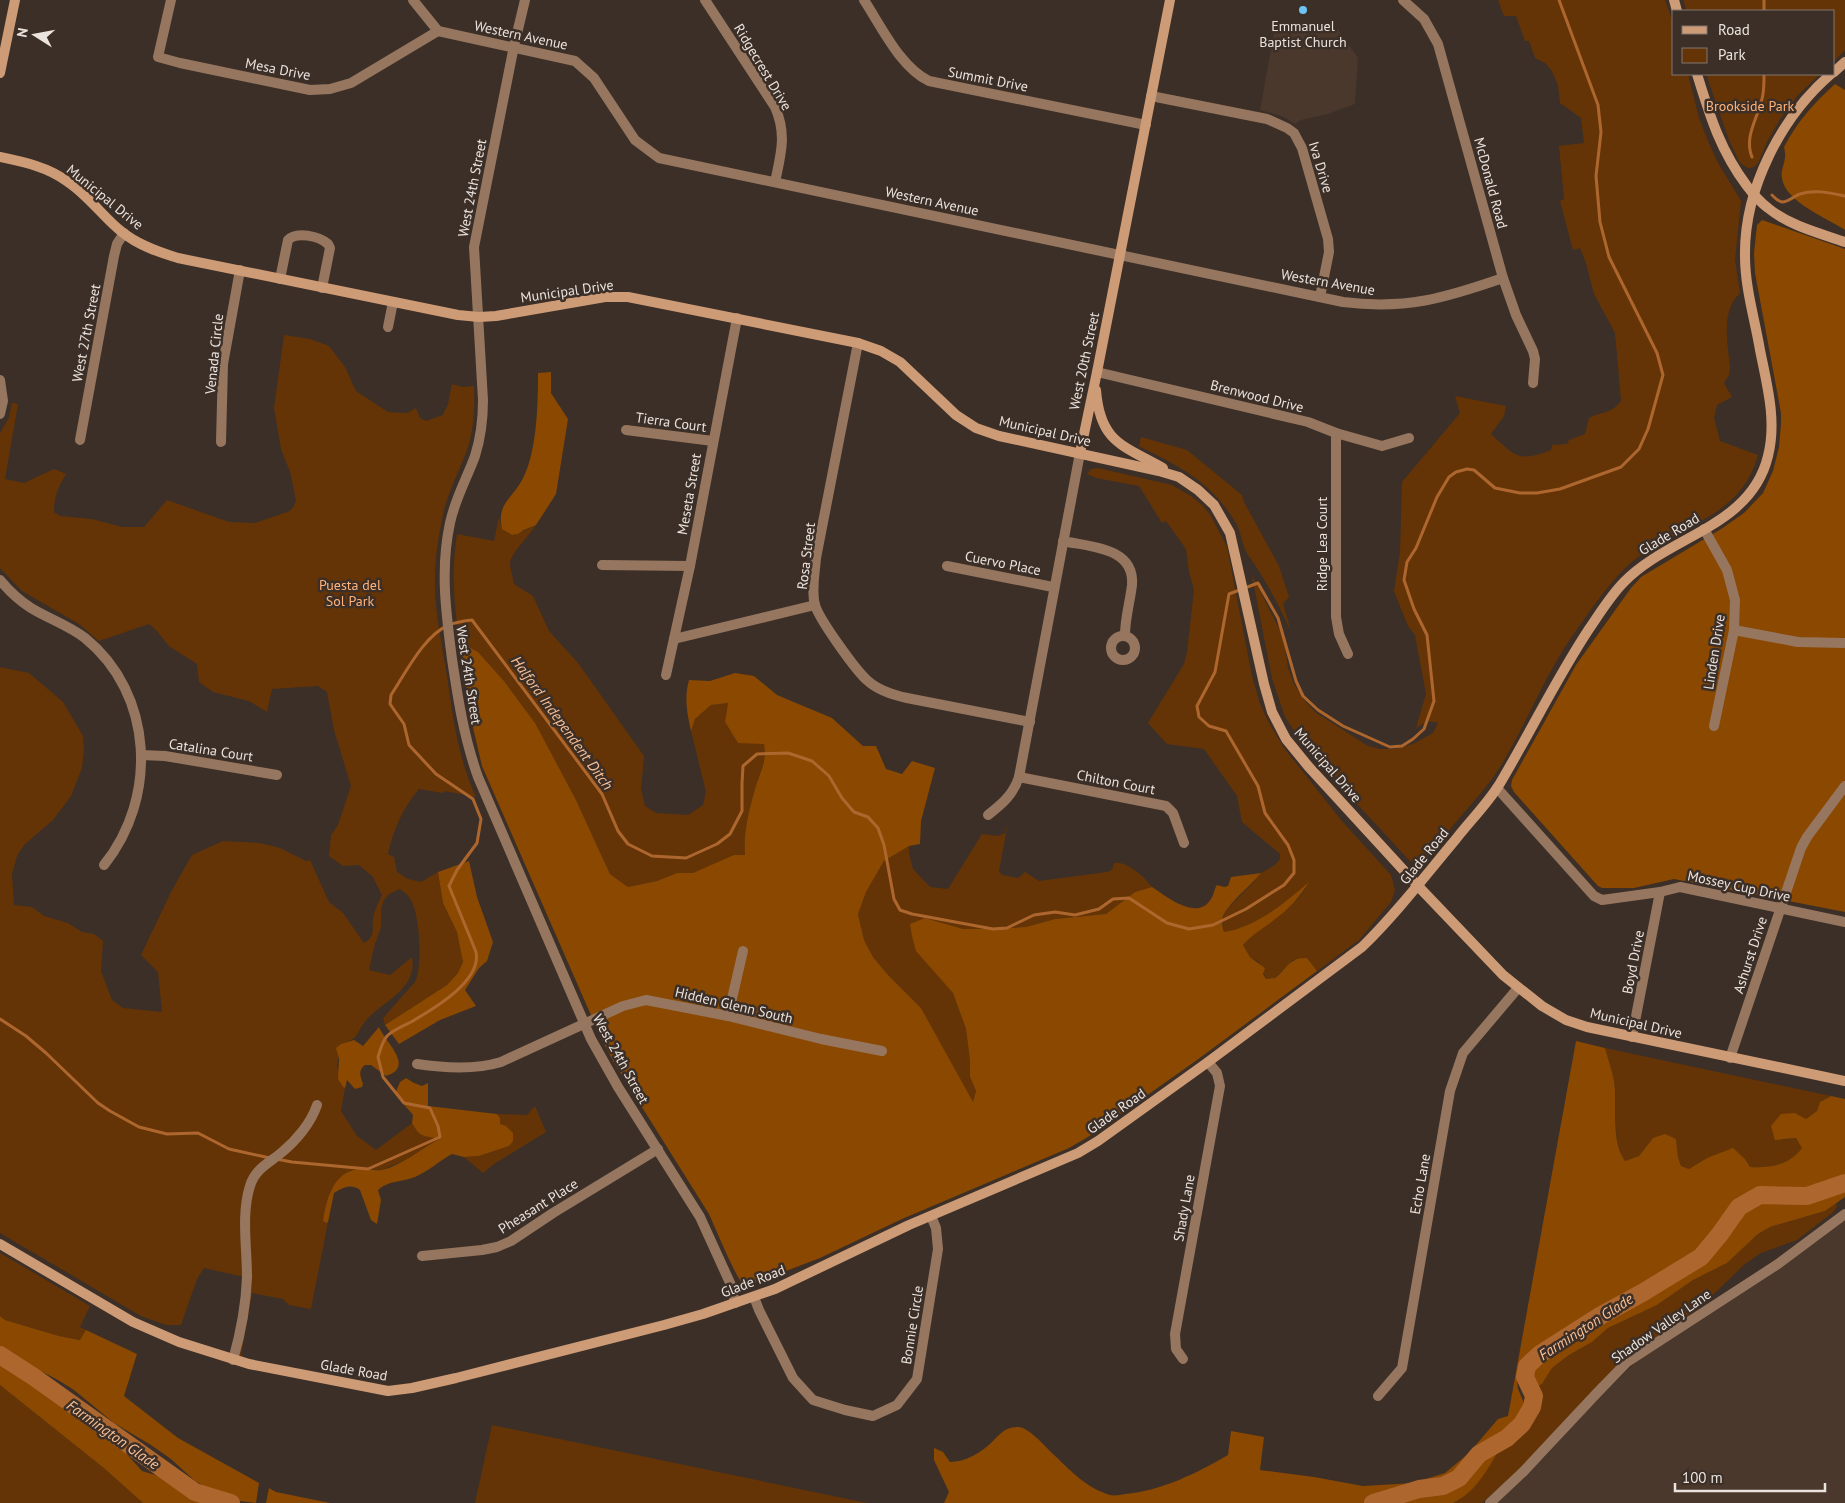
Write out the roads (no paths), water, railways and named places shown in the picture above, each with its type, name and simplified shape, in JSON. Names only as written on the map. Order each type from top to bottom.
[{"type":"street","points":[[0,74],[15,0]]},
{"type":"street","name":"Mesa Drive","points":[[171,0],[158,57],[310,90],[330,89],[351,84],[438,31]]},
{"type":"street","points":[[413,0],[438,31]]},
{"type":"street","name":"West 24th Street","points":[[525,0],[476,233],[475,261],[483,417],[474,457],[453,509],[444,556],[445,601],[456,689],[463,725],[478,777],[584,1024],[618,1087],[700,1217],[731,1285],[735,1303]]},
{"type":"street","name":"Ridgecrest Drive","points":[[705,0],[775,107],[779,117],[783,138],[775,182]]},
{"type":"street","name":"Summit Drive","points":[[864,0],[904,61],[920,76],[929,80],[1146,125]]},
{"type":"street","name":"West 20th Street","points":[[1017,782],[1030,722],[1053,587],[1170,0]]},
{"type":"street","name":"McDonald Road","points":[[1403,0],[1430,26],[1438,44],[1503,278],[1535,358],[1533,383]]},
{"type":"street","name":"Western Avenue","points":[[438,31],[514,46],[575,61],[594,78],[635,140],[658,158],[1320,297],[1371,304],[1420,302],[1452,295],[1503,278]]},
{"type":"street","name":"Glade Road","points":[[1835,70],[1845,62]]},
{"type":"street","points":[[1697,75],[1718,138],[1740,176],[1754,195],[1767,208],[1782,218],[1796,225],[1845,242]]},
{"type":"street","name":"Glade Road","points":[[0,1244],[147,1329],[179,1342],[233,1360],[373,1389],[398,1390],[456,1378],[648,1329],[703,1314],[754,1297],[931,1216],[1078,1153],[1098,1141],[1362,948],[1418,886],[1497,788],[1568,660],[1596,618],[1624,582],[1650,560],[1735,510],[1756,486],[1770,449],[1772,423],[1748,285],[1745,258],[1747,224],[1762,173],[1787,124],[1819,84],[1830,75]]},
{"type":"street","name":"Iva Drive","points":[[1151,96],[1272,120],[1294,134],[1302,148],[1329,245],[1320,297]]},
{"type":"street","name":"Municipal Drive","points":[[0,157],[34,165],[68,181],[124,233],[165,254],[458,315],[496,316],[613,297],[628,297],[858,343],[881,351],[900,362],[956,415],[976,428],[999,436],[1179,477],[1198,490],[1214,505],[1230,533],[1264,684],[1272,712],[1286,739],[1308,766],[1418,886],[1503,975],[1542,1006],[1566,1020],[1587,1028],[1845,1081]]},
{"type":"street","name":"West 27th Street","points":[[80,440],[116,247],[124,233]]},
{"type":"street","points":[[280,278],[290,238],[300,235],[321,239],[330,248],[322,288]]},
{"type":"street","name":"Venada Circle","points":[[221,442],[223,364],[240,270]]},
{"type":"street","points":[[388,327],[393,302]]},
{"type":"street","name":"Meseta Street","points":[[666,675],[690,566],[737,318]]},
{"type":"street","name":"Rosa Street","points":[[858,343],[816,558],[815,605],[831,633],[867,681],[880,689],[907,698],[1030,722]]},
{"type":"street","points":[[1096,377],[1097,400],[1102,420],[1111,437],[1118,443],[1179,477]]},
{"type":"street","name":"Brenwood Drive","points":[[1096,377],[1308,422],[1336,433],[1382,446],[1409,438]]},
{"type":"street","points":[[0,380],[3,401],[0,414]]},
{"type":"street","name":"Tierra Court","points":[[626,430],[713,442]]},
{"type":"street","name":"Ridge Lea Court","points":[[1336,433],[1336,617],[1339,634],[1348,654]]},
{"type":"street","name":"Linden Drive","points":[[1704,529],[1727,570],[1735,600],[1734,630],[1714,726]]},
{"type":"street","points":[[1063,541],[1108,550],[1122,557],[1126,562],[1132,574],[1132,586],[1125,623],[1125,635]]},
{"type":"street","points":[[602,565],[690,566]]},
{"type":"street","name":"Cuervo Place","points":[[947,566],[1053,587]]},
{"type":"street","points":[[0,580],[30,608],[64,625],[84,638],[104,658],[118,677],[130,699],[139,730],[142,755],[140,784],[134,811],[120,842],[104,864]]},
{"type":"street","points":[[674,639],[815,605]]},
{"type":"street","points":[[1734,630],[1798,642],[1845,643]]},
{"type":"street","name":"Catalina Court","points":[[142,755],[165,756],[277,775]]},
{"type":"street","points":[[988,814],[1004,802],[1017,782]]},
{"type":"street","name":"Chilton Court","points":[[1017,782],[1166,806],[1173,813],[1184,843]]},
{"type":"street","name":"Ashurst Drive","points":[[1730,1058],[1801,848],[1807,836],[1845,786]]},
{"type":"street","name":"Mossey Cup Drive","points":[[1497,788],[1594,896],[1602,900],[1660,892],[1680,887],[1845,922]]},
{"type":"street","name":"Boyd Drive","points":[[1632,1037],[1660,892]]},
{"type":"street","points":[[728,1016],[743,951]]},
{"type":"street","name":"Echo Lane","points":[[1378,1396],[1402,1368],[1450,1091],[1463,1053],[1518,988]]},
{"type":"street","name":"Hidden Glenn South","points":[[416,1064],[489,1066],[623,1006],[646,1000],[728,1016],[821,1040],[882,1051]]},
{"type":"street","name":"Shady Lane","points":[[1183,1360],[1176,1348],[1175,1334],[1220,1086],[1217,1072],[1208,1062]]},
{"type":"street","points":[[233,1360],[246,1304],[246,1217],[250,1185],[257,1172],[294,1141],[308,1123],[317,1105]]},
{"type":"street","name":"Pheasant Place","points":[[422,1256],[482,1250],[497,1247],[511,1241],[658,1149]]},
{"type":"street","name":"Shadow Valley Lane","points":[[1490,1503],[1523,1472],[1628,1362],[1778,1264],[1845,1214]]},
{"type":"street","name":"Bonnie Circle","points":[[754,1297],[758,1310],[793,1378],[813,1400],[873,1416],[897,1405],[917,1379],[938,1250],[936,1228],[931,1216]]},
{"type":"waterway","name":"Halford Independent Ditch","points":[[276,1159],[368,1169],[440,1137],[438,1126],[430,1108],[404,1103],[383,1077],[378,1057],[387,1036],[431,1010],[454,993],[464,983],[476,963],[476,952],[449,886],[457,870],[477,843],[481,819],[473,799],[436,774],[409,745],[404,724],[390,704],[391,695],[423,646],[440,630],[455,623],[472,620],[602,794],[618,831],[628,844],[652,856],[686,858],[717,844],[730,834],[742,811],[743,766],[757,754],[788,753],[812,761],[829,776],[842,798],[854,812],[868,817],[878,828],[884,845],[894,899],[900,910],[912,914],[993,929],[1007,928],[1034,915],[1055,912],[1075,915],[1099,909],[1113,899],[1129,898],[1167,923],[1189,929],[1213,925],[1246,909],[1284,885],[1294,873],[1294,860],[1288,845],[1265,813],[1258,786],[1226,731],[1209,726],[1199,717],[1197,706],[1215,672],[1229,594],[1258,583],[1278,618],[1296,681],[1303,696],[1318,710],[1343,726],[1390,747],[1402,746],[1424,729],[1434,701],[1427,635],[1414,609],[1404,580],[1407,562],[1416,548],[1437,497],[1449,477],[1456,472],[1467,469],[1474,470],[1495,488],[1520,493],[1537,493],[1560,489],[1621,467],[1639,449],[1648,429],[1663,375],[1657,353],[1609,257],[1600,222],[1596,176],[1601,132],[1598,105],[1559,0]]},
{"type":"waterway","points":[[1764,0],[1764,10]]},
{"type":"waterway","points":[[1752,157],[1750,149],[1751,133],[1763,94],[1764,75]]},
{"type":"waterway","points":[[1772,195],[1782,202],[1800,194],[1811,192],[1845,196]]},
{"type":"waterway","name":"Halford Independent Ditch","points":[[0,1019],[26,1036],[46,1053],[98,1103],[139,1127],[167,1134],[198,1133],[229,1149],[270,1158]]},
{"type":"waterway","name":"Farmington Glade","points":[[1373,1503],[1419,1489],[1443,1486],[1459,1478],[1479,1454],[1507,1438],[1522,1424],[1532,1407],[1534,1396],[1525,1377],[1527,1366],[1540,1354],[1598,1317],[1701,1257],[1739,1207],[1760,1195],[1807,1196],[1845,1183]]},
{"type":"waterway","name":"Farmington Glade","points":[[0,1355],[34,1377],[195,1492],[231,1503]]},
{"type":"place","name":"Emmanuel Baptist Church","points":[[1303,10]]},
{"type":"park label","name":"Brookside Park","points":[[1750,106]]},
{"type":"park label","name":"Puesta del Sol Park","points":[[350,594]]}]
